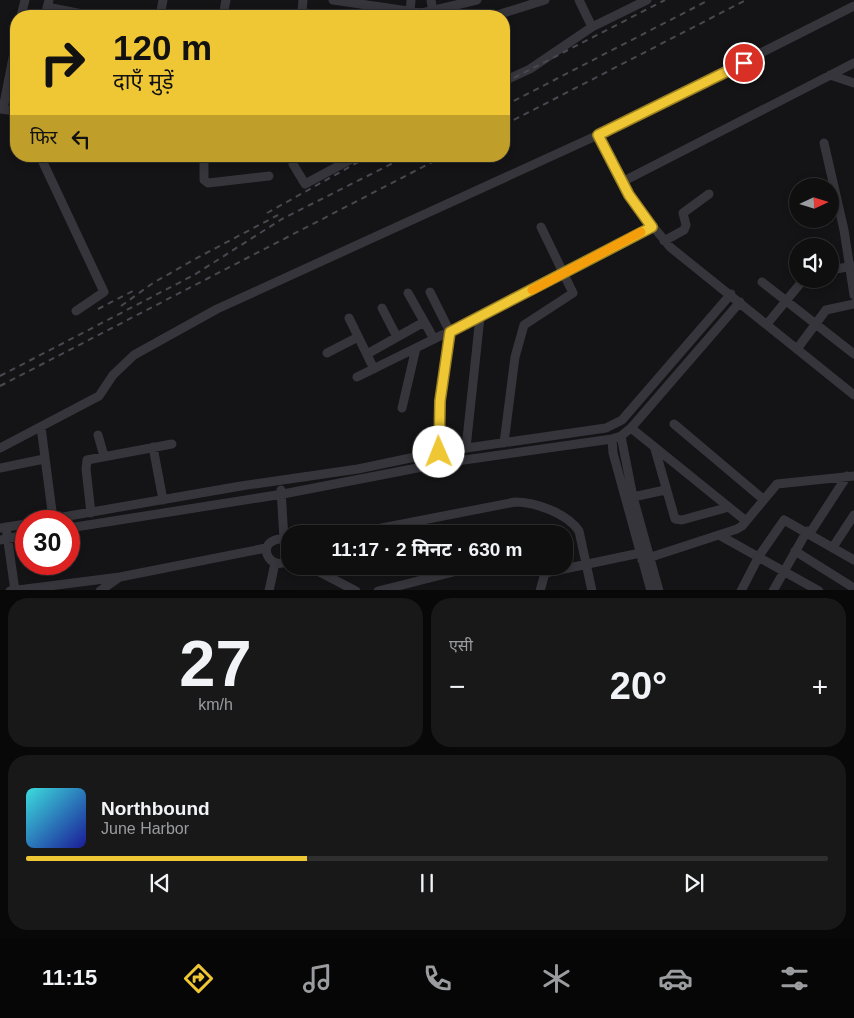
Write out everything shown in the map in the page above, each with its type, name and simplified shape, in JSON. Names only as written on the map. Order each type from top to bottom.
[{"type":"street","points":[[333,0],[370,10]]},
{"type":"street","points":[[440,10],[477,0]]},
{"type":"street","points":[[510,11],[544,0]]},
{"type":"street","points":[[579,0],[592,27]]},
{"type":"street","points":[[510,78],[530,69],[592,27],[647,0]]},
{"type":"street","points":[[0,448],[99,396],[113,376],[134,355],[217,309],[598,135],[854,6]]},
{"type":"street","points":[[622,182],[854,63]]},
{"type":"street","points":[[1,109],[10,69]]},
{"type":"street","points":[[830,75],[854,83]]},
{"type":"street","points":[[598,135],[637,207],[664,241],[854,394]]},
{"type":"street","points":[[824,143],[852,266],[854,295]]},
{"type":"street","points":[[43,162],[104,292],[76,311]]},
{"type":"street","points":[[204,162],[204,180],[208,183],[269,176]]},
{"type":"street","points":[[293,162],[305,184],[346,162]]},
{"type":"street","points":[[664,241],[684,230],[686,225],[683,213],[709,194]]},
{"type":"street","points":[[504,442],[518,340],[527,322],[572,296],[573,290],[540,227]]},
{"type":"street","points":[[357,377],[480,317],[652,227]]},
{"type":"street","points":[[839,268],[852,266]]},
{"type":"street","points":[[762,282],[854,354]]},
{"type":"street","points":[[767,324],[796,288]]},
{"type":"street","points":[[430,292],[450,332],[440,401],[439,452]]},
{"type":"street","points":[[408,293],[434,339]]},
{"type":"street","points":[[80,515],[358,469],[439,452],[606,428],[622,420],[731,294]]},
{"type":"street","points":[[80,526],[283,494],[443,463],[617,438],[631,428],[740,302]]},
{"type":"street","points":[[796,349],[815,322],[829,309],[854,304]]},
{"type":"street","points":[[382,308],[397,337]]},
{"type":"street","points":[[466,448],[480,317]]},
{"type":"street","points":[[348,318],[374,369]]},
{"type":"street","points":[[367,354],[424,322]]},
{"type":"street","points":[[327,354],[358,337]]},
{"type":"street","points":[[402,408],[416,348]]},
{"type":"street","points":[[674,424],[764,499]]},
{"type":"street","points":[[41,427],[52,510]]},
{"type":"street","points":[[631,428],[746,521]]},
{"type":"street","points":[[98,435],[104,456]]},
{"type":"street","points":[[617,438],[633,497],[651,590]]},
{"type":"street","points":[[617,438],[613,452],[645,556],[659,590]]},
{"type":"street","points":[[92,513],[87,460],[172,444]]},
{"type":"street","points":[[153,447],[163,500]]},
{"type":"street","points":[[655,449],[673,516],[678,520],[729,507]]},
{"type":"street","points":[[0,468],[44,459]]},
{"type":"street","points":[[573,566],[645,556],[719,535],[737,529],[777,484],[851,476]]},
{"type":"street","points":[[772,590],[808,532],[851,476]]},
{"type":"street","points":[[277,482],[283,494],[286,525]]},
{"type":"street","points":[[633,497],[666,490]]},
{"type":"street","points":[[397,525],[514,502],[524,502],[541,507],[575,525],[579,531],[592,590]]},
{"type":"street","points":[[833,547],[854,515]]},
{"type":"street","points":[[741,590],[759,556],[783,520],[787,520],[833,547],[853,556]]},
{"type":"street","points":[[3,528],[3,539],[13,590],[120,577],[266,548],[273,540],[281,541]]},
{"type":"street","points":[[719,535],[819,590]]},
{"type":"street","points":[[266,548],[268,558],[275,564],[281,563]]},
{"type":"street","points":[[795,551],[854,588]]},
{"type":"street","points":[[269,590],[275,564]]},
{"type":"street","points":[[326,575],[356,590]]},
{"type":"street","points":[[378,590],[443,575]]},
{"type":"street","points":[[540,590],[542,575]]},
{"type":"street","points":[[100,590],[120,577]]},
{"type":"street","points":[[411,590],[417,582]]},
{"type":"railway","points":[[510,80],[665,0]]},
{"type":"railway","points":[[510,103],[709,0]]},
{"type":"railway","points":[[510,122],[746,0]]},
{"type":"railway","points":[[267,213],[358,162]]},
{"type":"railway","points":[[0,376],[194,275],[282,219],[395,162]]},
{"type":"railway","points":[[0,386],[432,162]]},
{"type":"railway","points":[[121,306],[153,283],[278,215]]},
{"type":"railway","points":[[98,309],[135,290]]},
{"type":"slow traffic","points":[[532,290],[641,232]]},
{"type":"route","points":[[439,452],[441,388],[450,332],[652,227],[629,195],[598,135],[744,63]]}]
